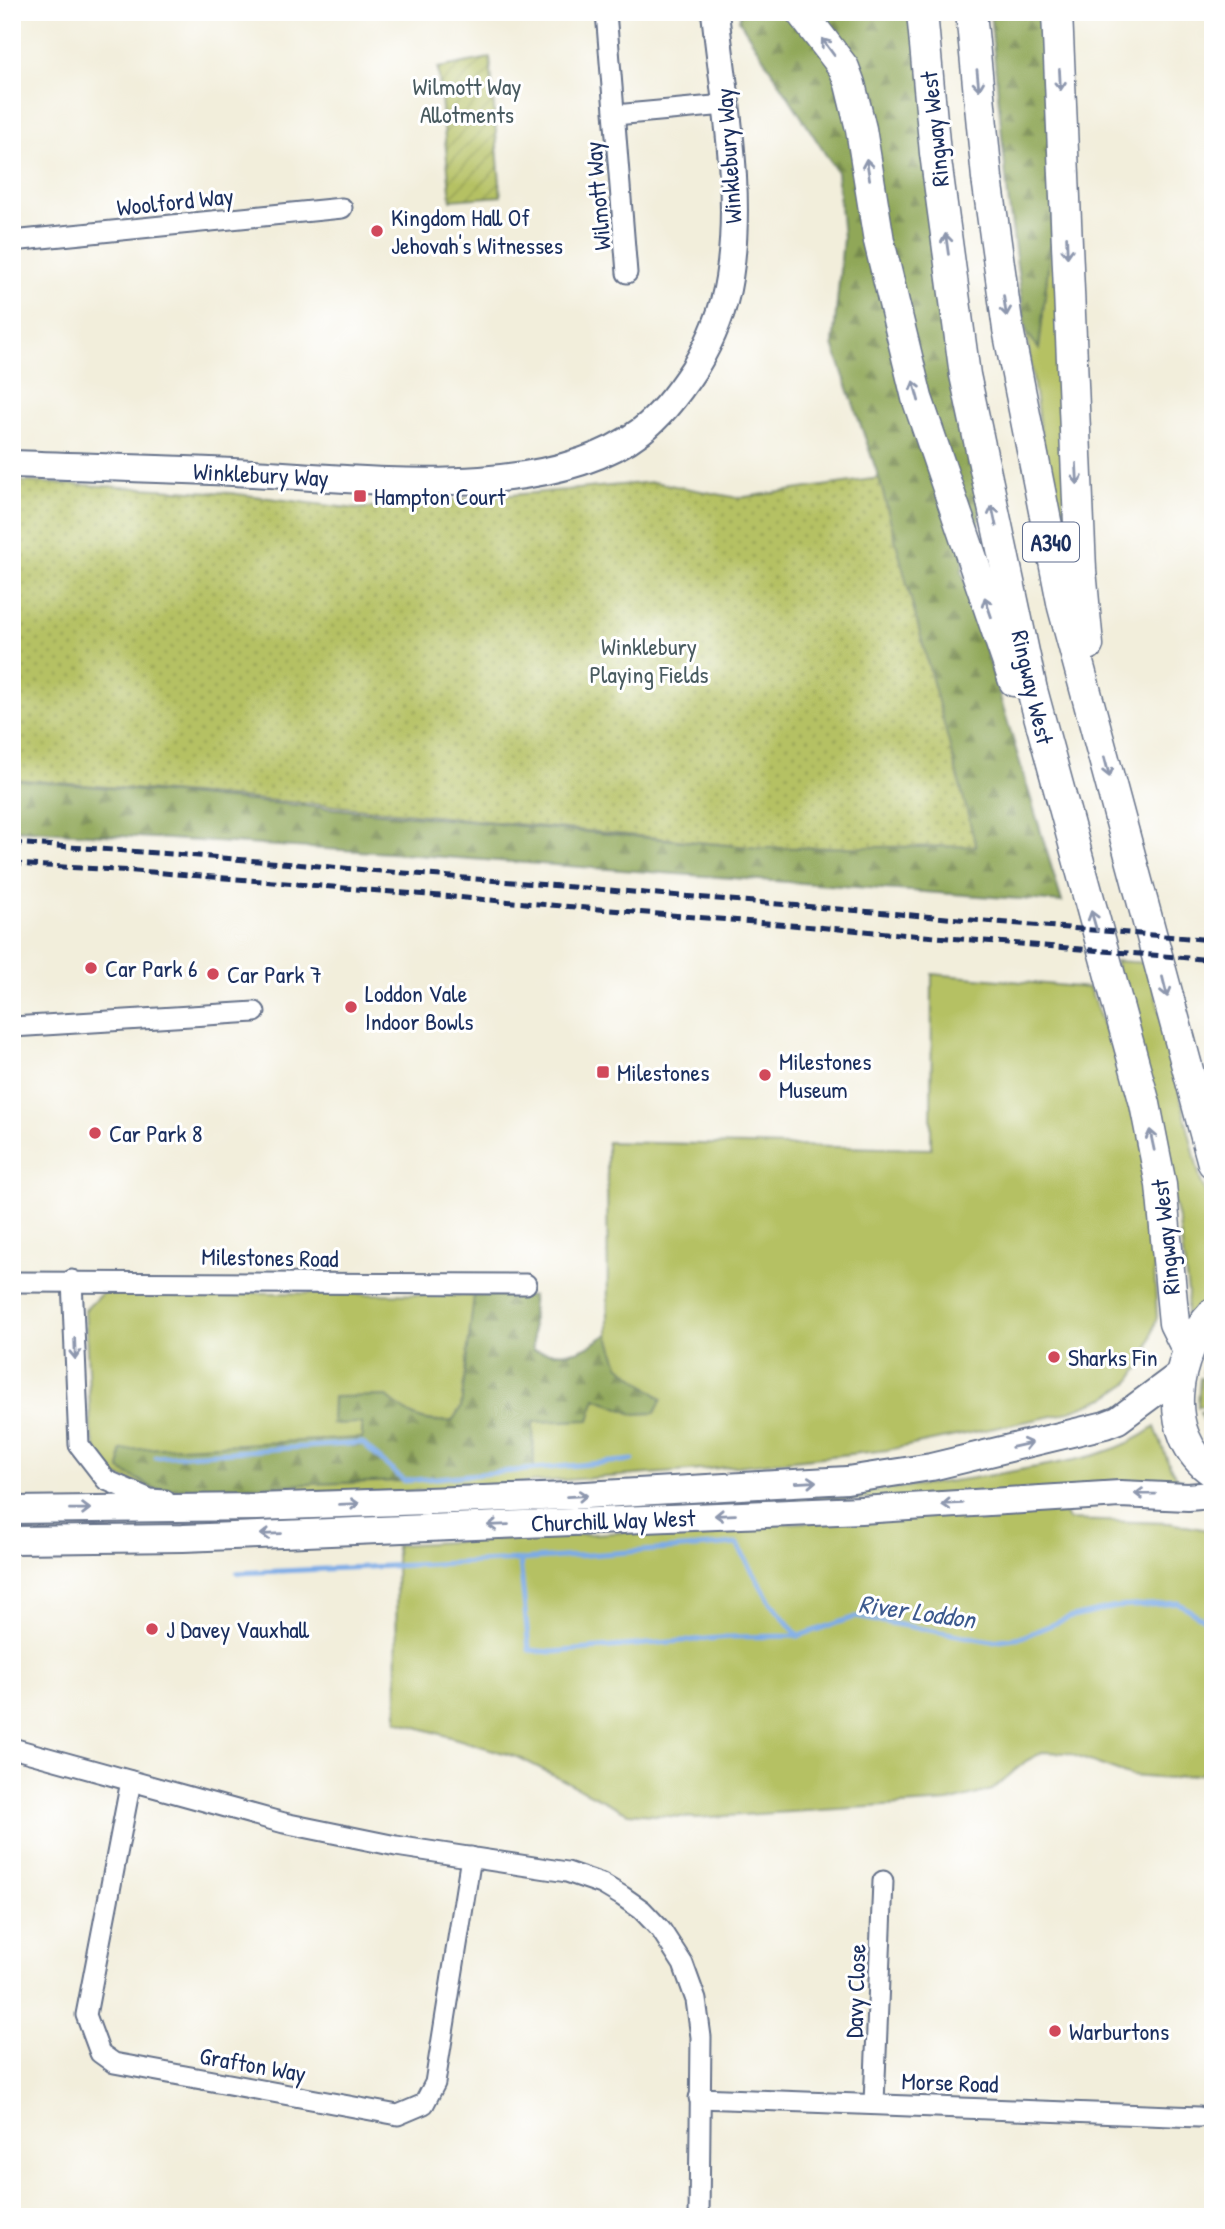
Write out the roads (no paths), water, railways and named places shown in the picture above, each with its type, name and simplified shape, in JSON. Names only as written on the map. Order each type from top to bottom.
[{"type":"main road","name":"Winklebury Way","points":[[12,464],[462,481],[556,469],[612,449],[640,432],[662,413],[706,349],[719,319],[729,280],[734,237],[732,171],[715,12]]},
{"type":"main road","points":[[801,12],[844,68],[850,85],[862,129],[879,241],[917,398],[1076,856]]},
{"type":"main road","name":"Ringway West","points":[[922,12],[935,153],[965,376],[1032,690],[1145,1104],[1161,1185],[1174,1323],[1184,1362]]},
{"type":"main road","name":"Ringway West","points":[[971,12],[988,178],[1008,330],[1063,607],[1213,1163]]},
{"type":"main road","points":[[1057,12],[1081,557],[1095,722]]},
{"type":"main road","points":[[1213,1312],[1197,1332],[1184,1362],[1177,1398],[1183,1437],[1213,1472]]},
{"type":"main road","name":"Churchill Way West","points":[[12,1510],[257,1507],[568,1496],[847,1480],[931,1466],[1105,1425],[1118,1420],[1184,1362]]},
{"type":"main road","name":"Churchill Way West","points":[[12,1540],[183,1538],[861,1510],[1120,1494],[1188,1497],[1213,1495]]},
{"type":"street","name":"Wilmott Way","points":[[606,12],[627,273]]},
{"type":"street","name":"Wilmott Way","points":[[615,115],[725,105]]},
{"type":"street","name":"Woolford Way","points":[[12,242],[342,208]]},
{"type":"street","points":[[12,1027],[255,1012]]},
{"type":"street","points":[[72,1280],[79,1444],[106,1480],[150,1499],[257,1507]]},
{"type":"street","name":"Milestones Road","points":[[12,1282],[72,1280],[526,1284]]},
{"type":"street","points":[[12,1748],[284,1823],[567,1872],[602,1884],[642,1910],[682,1964],[695,2000],[701,2037],[699,2215]]},
{"type":"street","name":"Grafton Way","points":[[131,1781],[86,2015],[100,2053],[114,2063],[398,2115],[424,2104],[435,2083],[471,1857]]},
{"type":"street","name":"Davy Close","points":[[874,2103],[883,1881]]},
{"type":"street","name":"Morse Road","points":[[699,2098],[1199,2116]]},
{"type":"waterway","points":[[156,1457],[362,1443],[404,1481],[633,1460]]},
{"type":"waterway","points":[[237,1573],[520,1560],[737,1544],[769,1600],[798,1636]]},
{"type":"waterway","name":"River Loddon","points":[[520,1560],[529,1650],[552,1652],[730,1637],[798,1636],[855,1617],[992,1641],[1022,1637],[1068,1618],[1116,1607],[1178,1603],[1213,1625]]},
{"type":"railway","points":[[12,843],[1213,940]]},
{"type":"railway","points":[[12,864],[152,872],[1213,960]]},
{"type":"place","name":"Kingdom Hall Of Jehovah's Witnesses","points":[[377,231]]},
{"type":"place","name":"Hampton Court","points":[[360,496]]},
{"type":"place","name":"Car Park 6","points":[[91,968]]},
{"type":"place","name":"Car Park 7","points":[[213,974]]},
{"type":"place","name":"Loddon Vale Indoor Bowls","points":[[351,1007]]},
{"type":"place","name":"Milestones","points":[[603,1072]]},
{"type":"place","name":"Milestones Museum","points":[[765,1075]]},
{"type":"place","name":"Car Park 8","points":[[95,1133]]},
{"type":"place","name":"Sharks Fin","points":[[1054,1357]]},
{"type":"place","name":"J Davey Vauxhall","points":[[152,1629]]},
{"type":"place","name":"Warburtons","points":[[1055,2031]]},
{"type":"park label","name":"Wilmott Way Allotments","points":[[467,100]]},
{"type":"park label","name":"Winklebury Playing Fields","points":[[649,660]]}]
